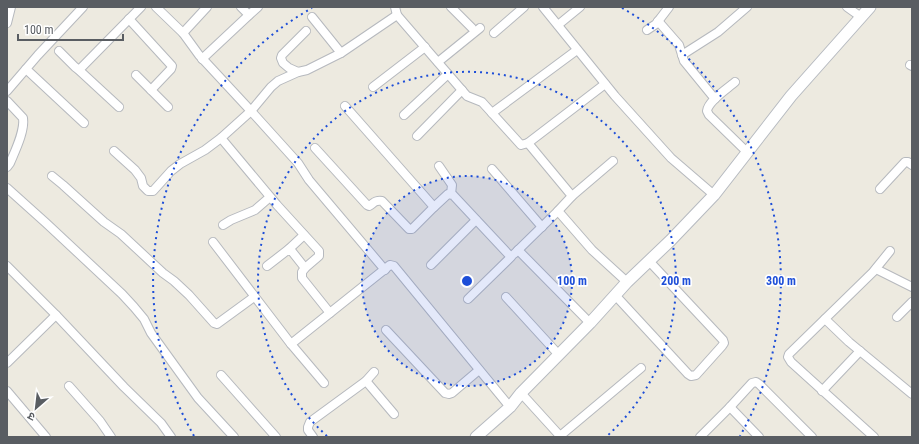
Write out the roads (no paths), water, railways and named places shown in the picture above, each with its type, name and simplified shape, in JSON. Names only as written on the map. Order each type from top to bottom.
[{"type":"street","points":[[7,23],[11,7]]},
{"type":"street","points":[[7,91],[83,7]]},
{"type":"street","points":[[79,70],[141,7]]},
{"type":"street","points":[[156,7],[183,33],[202,59],[298,163],[309,180],[385,270]]},
{"type":"street","points":[[183,33],[208,7]]},
{"type":"street","points":[[241,7],[249,16]]},
{"type":"street","points":[[202,59],[258,7]]},
{"type":"street","points":[[438,62],[476,28],[451,7]]},
{"type":"street","points":[[494,33],[524,7]]},
{"type":"street","points":[[543,7],[615,96],[671,158],[714,196]]},
{"type":"street","points":[[558,25],[580,7]]},
{"type":"street","points":[[647,30],[656,24],[669,7]]},
{"type":"street","points":[[847,7],[861,17]]},
{"type":"street","points":[[476,437],[510,407],[627,282],[714,196],[791,96],[870,7]]},
{"type":"street","points":[[682,55],[718,32],[745,8]]},
{"type":"street","points":[[114,151],[135,170],[141,178],[143,186],[148,191],[153,191],[171,170],[205,150],[221,138],[251,111],[278,81],[298,72],[307,70],[341,53],[396,11],[467,96],[482,102],[522,145],[528,144],[605,84]]},
{"type":"street","points":[[312,16],[341,53]]},
{"type":"street","points":[[129,19],[172,66],[171,69],[151,90]]},
{"type":"street","points":[[658,21],[679,45],[684,61],[715,99]]},
{"type":"street","points":[[298,72],[289,68],[283,63],[281,58],[282,55],[306,31]]},
{"type":"street","points":[[373,86],[425,47]]},
{"type":"street","points":[[492,113],[577,50]]},
{"type":"street","points":[[60,51],[80,72],[120,107]]},
{"type":"street","points":[[26,69],[84,124]]},
{"type":"street","points":[[404,115],[448,74]]},
{"type":"street","points":[[136,75],[168,107]]},
{"type":"street","points":[[735,82],[715,99],[707,111],[709,115],[747,152]]},
{"type":"street","points":[[417,136],[462,90]]},
{"type":"street","points":[[7,101],[23,118],[20,137],[7,167]]},
{"type":"street","points":[[345,106],[434,207]]},
{"type":"street","points":[[221,138],[270,197],[319,251],[319,256],[302,272],[302,278],[330,313]]},
{"type":"street","points":[[528,144],[572,196]]},
{"type":"street","points":[[315,148],[367,205],[369,206],[374,201],[382,201],[411,230],[448,194],[451,194]]},
{"type":"street","points":[[468,299],[572,196],[612,161]]},
{"type":"street","points":[[880,188],[905,162],[912,165]]},
{"type":"street","points":[[439,166],[452,185],[451,194]]},
{"type":"street","points":[[492,169],[542,227]]},
{"type":"street","points":[[52,176],[104,222],[121,234],[162,273],[174,281],[189,295],[214,323],[218,324],[254,297]]},
{"type":"street","points":[[7,188],[122,294],[134,307],[144,319],[151,333],[198,398],[234,437]]},
{"type":"street","points":[[451,194],[511,256]]},
{"type":"street","points":[[223,225],[255,210],[270,197]]},
{"type":"street","points":[[558,211],[592,250],[627,282]]},
{"type":"street","points":[[431,265],[476,220]]},
{"type":"street","points":[[267,266],[304,235]]},
{"type":"street","points":[[213,242],[254,297],[324,383]]},
{"type":"street","points":[[289,249],[305,268]]},
{"type":"street","points":[[518,250],[590,323]]},
{"type":"street","points":[[874,437],[822,391],[791,362],[788,357],[789,354],[876,269],[890,251]]},
{"type":"street","points":[[615,295],[688,374],[691,376],[696,375],[722,346],[724,343],[723,340],[649,261]]},
{"type":"street","points":[[291,344],[390,265],[394,266],[510,407]]},
{"type":"street","points":[[7,266],[56,315],[124,388],[161,423],[171,437]]},
{"type":"street","points":[[876,269],[912,287]]},
{"type":"street","points":[[506,297],[559,354]]},
{"type":"street","points":[[897,318],[912,302]]},
{"type":"street","points":[[7,363],[56,315]]},
{"type":"street","points":[[825,319],[849,342],[912,394]]},
{"type":"street","points":[[386,330],[445,393],[452,393],[479,370]]},
{"type":"street","points":[[822,391],[860,351]]},
{"type":"street","points":[[521,394],[561,436],[641,368]]},
{"type":"street","points":[[313,437],[308,430],[310,422],[366,382],[374,372]]},
{"type":"street","points":[[222,375],[276,437]]},
{"type":"street","points":[[366,382],[394,414]]},
{"type":"street","points":[[700,437],[752,383],[756,382],[812,437]]},
{"type":"street","points":[[70,386],[100,421],[111,437]]},
{"type":"street","points":[[7,391],[46,437]]},
{"type":"street","points":[[730,407],[759,437]]}]
